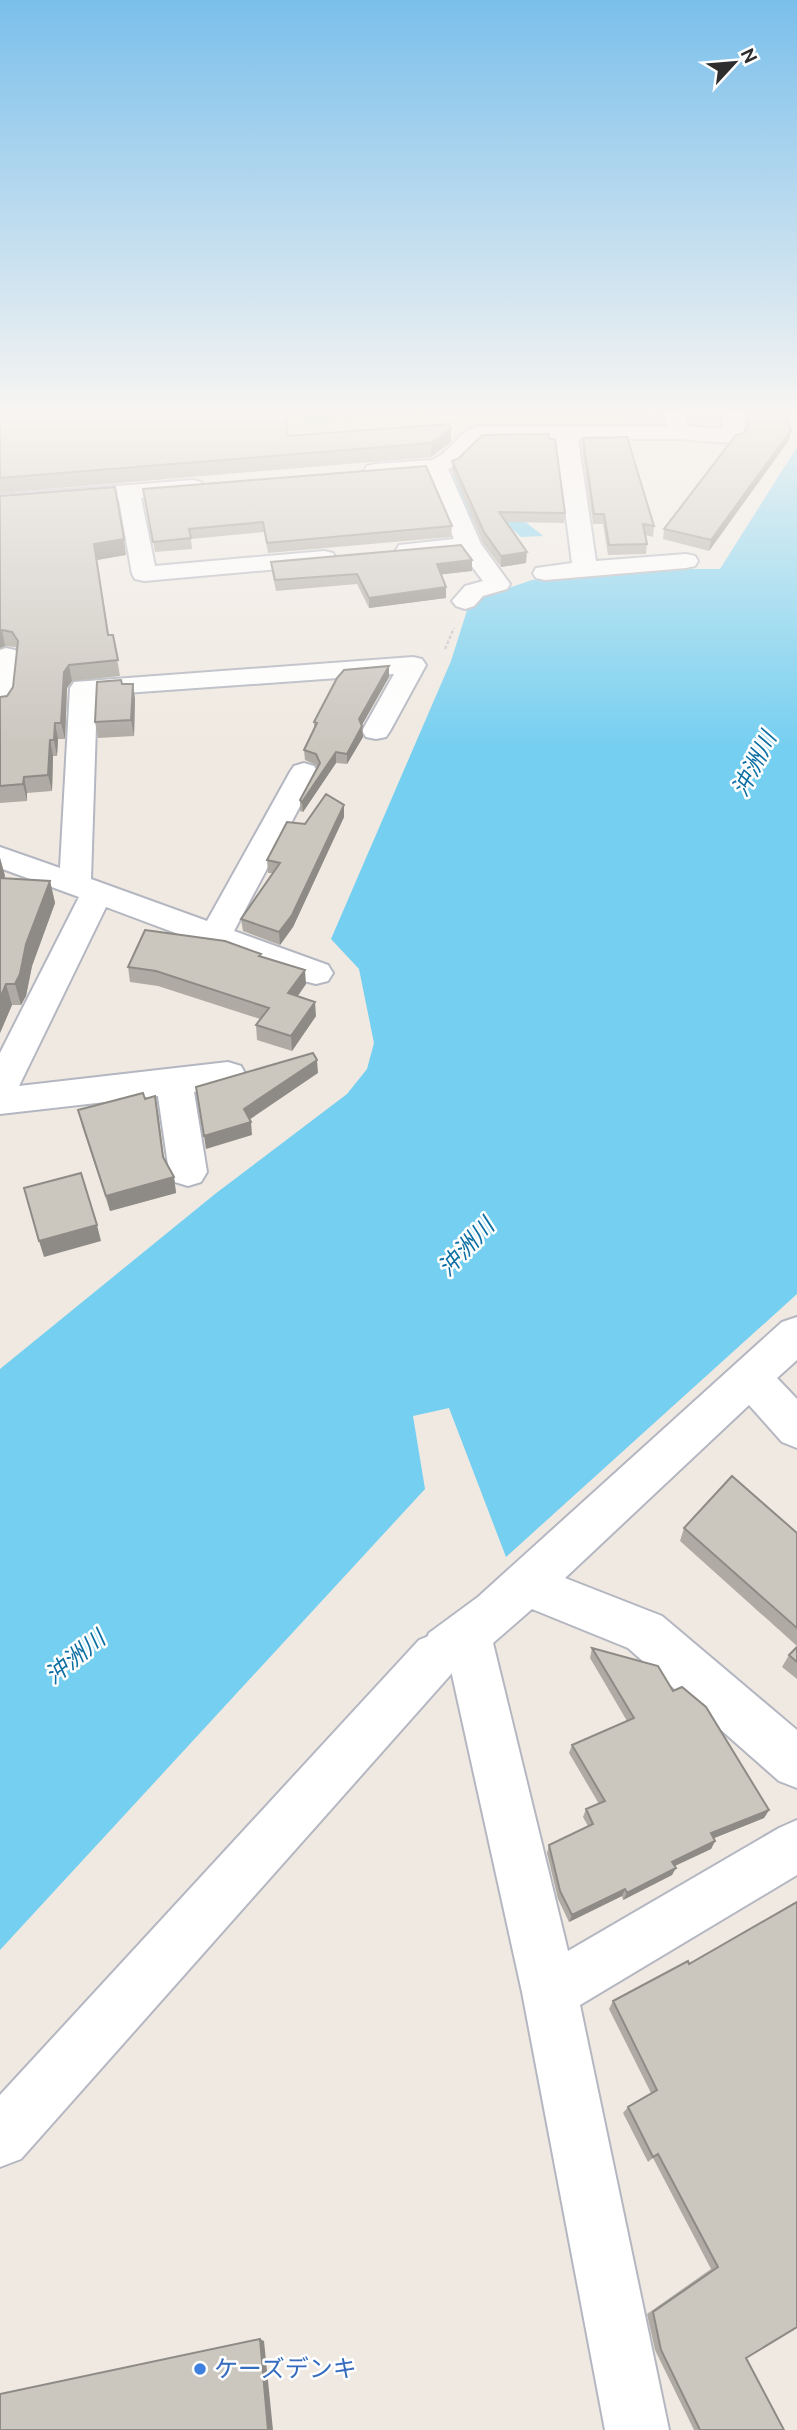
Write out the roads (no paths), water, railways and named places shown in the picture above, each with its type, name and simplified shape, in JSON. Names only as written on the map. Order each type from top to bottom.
[{"type":"street","points":[[134,521],[144,574],[347,556]]},
{"type":"street","points":[[459,521],[469,545],[498,584],[474,591],[465,601]]},
{"type":"street","points":[[578,521],[585,569]]},
{"type":"street","points":[[388,552],[469,545]]},
{"type":"street","points":[[545,573],[686,561]]},
{"type":"street","points":[[0,703],[6,656]]},
{"type":"street","points":[[0,1090],[86,887],[84,688],[413,665],[376,731]]},
{"type":"street","points":[[215,937],[304,772]]},
{"type":"street","points":[[0,856],[316,973]]},
{"type":"street","points":[[0,1101],[228,1075]]},
{"type":"street","points":[[174,1080],[188,1172]]},
{"type":"street","points":[[0,2138],[451,1645],[495,1614],[797,1334]]},
{"type":"street","points":[[750,1377],[797,1429]]},
{"type":"street","points":[[527,1585],[645,1632],[797,1763]]},
{"type":"street","points":[[451,1645],[550,1992],[637,2430]]},
{"type":"street","points":[[550,1992],[797,1846]]},
{"type":"water","points":[[482,521],[525,521],[543,536],[521,537],[510,527]]},
{"type":"water","name":"沖洲川","points":[[750,521],[797,521],[797,1294],[506,1557],[449,1408],[413,1416],[425,1489],[0,1950],[0,1369],[215,1194],[347,1094],[367,1069],[374,1043],[359,969],[331,939],[451,661],[470,601],[532,580],[670,569],[720,569]]},
{"type":"place","name":"ケーズデンキ","points":[[200,2369]]}]
